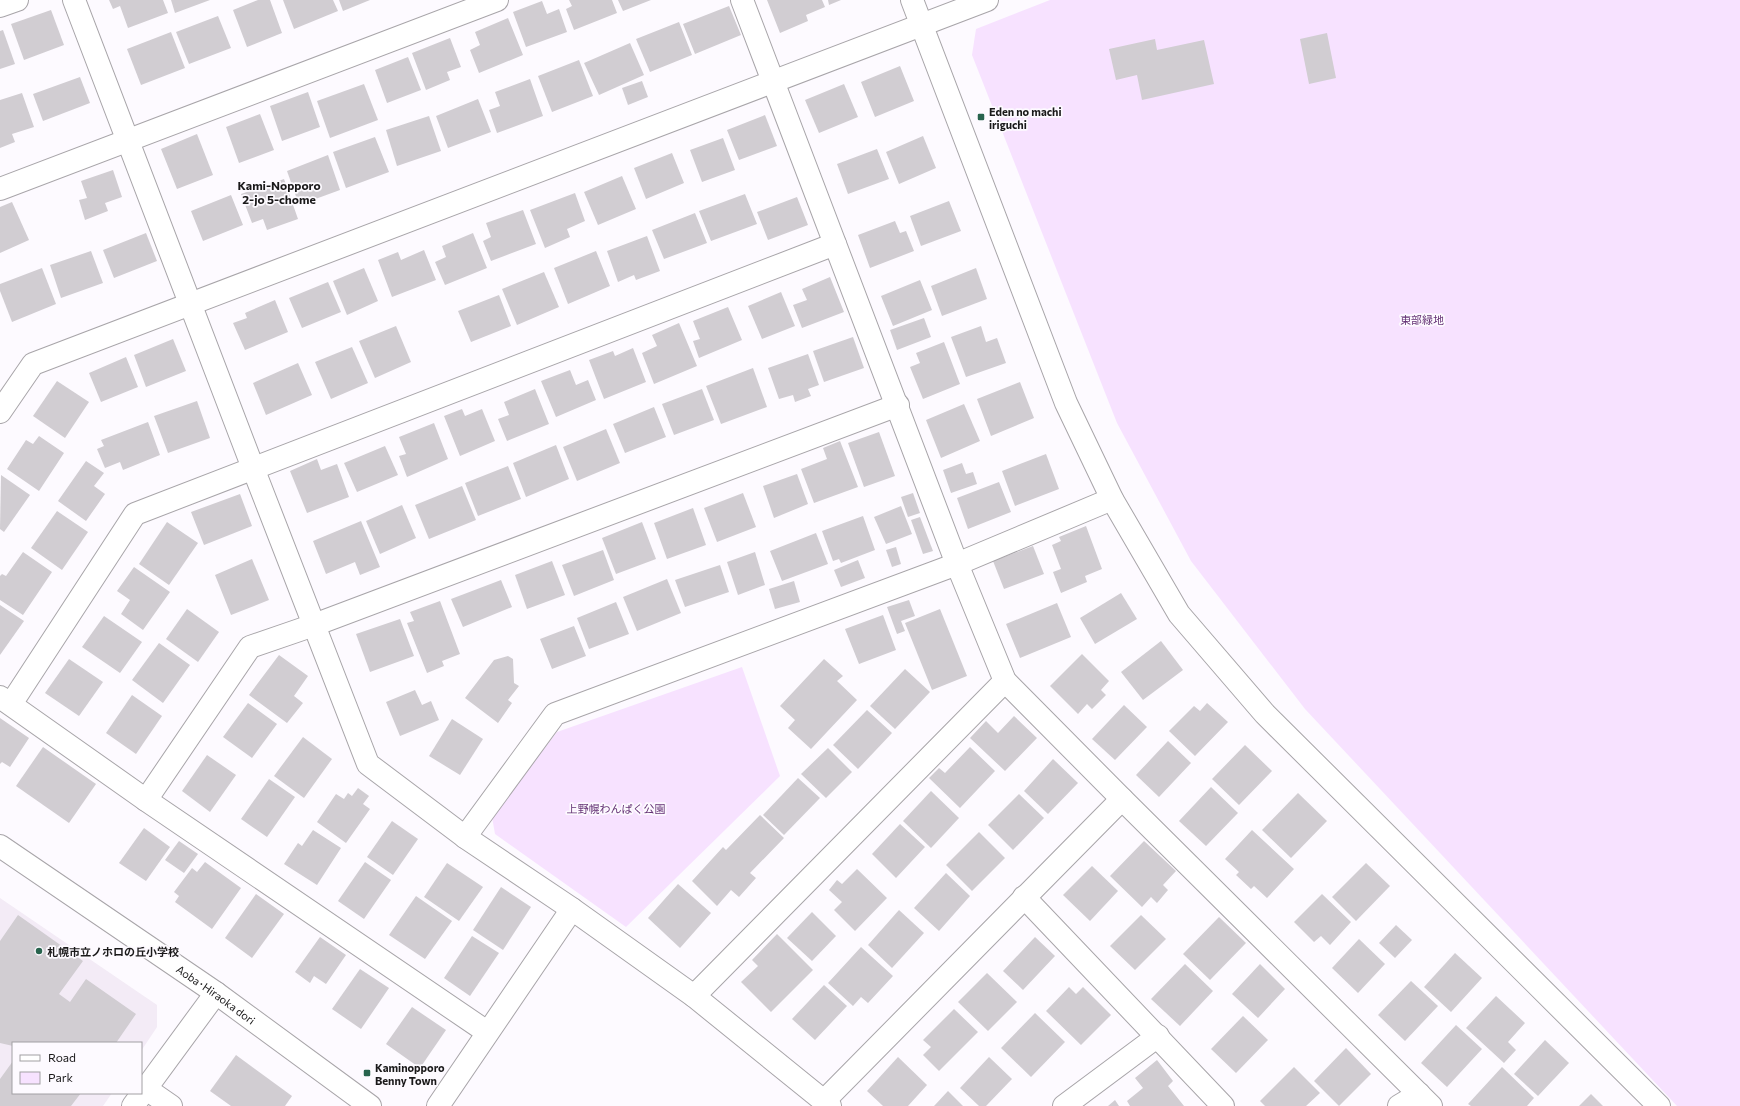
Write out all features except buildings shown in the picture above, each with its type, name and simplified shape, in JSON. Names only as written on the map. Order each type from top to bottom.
[{"type":"street","points":[[0,6],[17,0]]},
{"type":"street","points":[[74,0],[190,305],[368,764],[465,837],[572,909],[694,996],[827,1103],[1024,897],[1122,799]]},
{"type":"street","points":[[0,189],[128,139],[497,0]]},
{"type":"street","points":[[742,0],[898,405],[957,564],[1005,681],[1425,1100]]},
{"type":"street","points":[[912,0],[1066,403],[1112,499],[1179,614],[1265,714],[1659,1106]]},
{"type":"street","points":[[0,412],[33,364],[987,0]]},
{"type":"street","points":[[487,1032],[146,800],[5,700],[135,514],[835,244]]},
{"type":"street","points":[[146,800],[250,647],[314,625],[898,405]]},
{"type":"street","points":[[465,837],[555,714],[957,564],[1112,499]]},
{"type":"street","points":[[694,996],[1005,681]]},
{"type":"street","name":"Aoba･Hiraoka dori","points":[[0,846],[216,993],[370,1106]]},
{"type":"street","points":[[1024,897],[1223,1106]]},
{"type":"street","points":[[438,1106],[572,909]]},
{"type":"street","points":[[142,1094],[216,993]]},
{"type":"street","points":[[1064,1106],[1158,1036]]},
{"type":"street","points":[[146,1088],[171,1106]]},
{"type":"street","points":[[133,1106],[142,1094]]},
{"type":"street","points":[[1399,1106],[1425,1100]]},
{"type":"shaded area","name":"札幌市立ノホロの丘小学校","points":[[0,898],[157,1005],[157,1027],[142,1050],[142,1042],[12,1042],[12,1094],[111,1094],[103,1106],[0,1106]]},
{"type":"green space","name":"東部緑地","points":[[1050,0],[1740,0],[1740,1106],[1677,1106],[1305,709],[1191,561],[1117,423],[972,55],[976,29]]},
{"type":"green space","name":"上野幌わんぱく公園","points":[[742,667],[780,776],[626,927],[495,834],[492,817],[557,732]]},
{"type":"place","name":"Eden no machi iriguchi","points":[[981,117]]},
{"type":"place","name":"札幌市立ノホロの丘小学校","points":[[39,951]]},
{"type":"place","name":"Kaminopporo Benny Town","points":[[367,1073]]},
{"type":"district","name":"Kami-Nopporo 2-jo 5-chome","points":[[279,192]]}]
